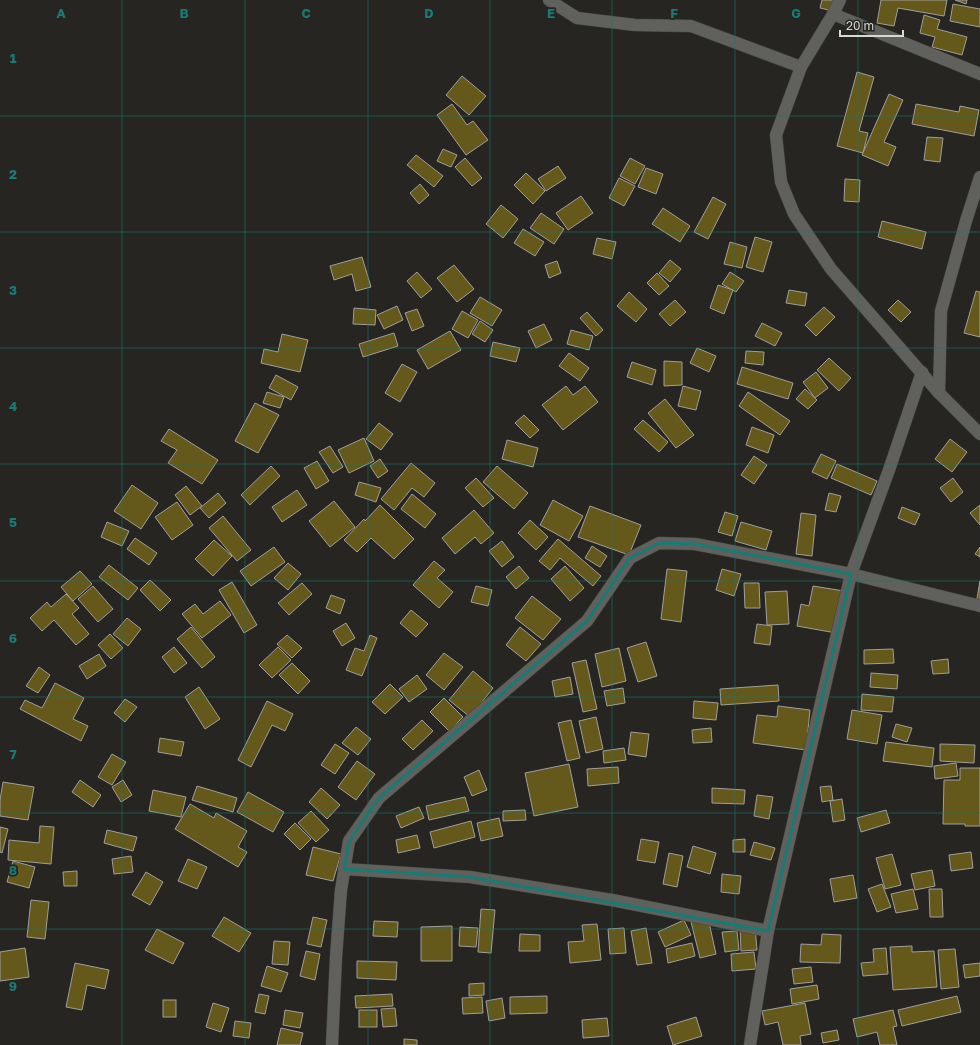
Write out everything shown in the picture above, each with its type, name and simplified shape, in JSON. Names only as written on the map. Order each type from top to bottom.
[{"type":"street","points":[[549,0],[577,18],[635,25],[691,26],[801,67]]},
{"type":"street","points":[[840,0],[801,67],[776,135],[781,182],[794,214],[831,269],[939,393],[980,434]]},
{"type":"street","points":[[833,14],[980,74]]},
{"type":"street","points":[[939,393],[941,311],[980,177]]},
{"type":"street","points":[[750,1045],[768,931],[851,574],[889,470],[922,372]]},
{"type":"street","points":[[332,1045],[336,950],[341,890],[349,841],[379,798],[587,621],[630,558],[659,543],[695,544],[851,574],[980,606]]},
{"type":"street","points":[[344,868],[470,877],[612,900],[768,931]]},
{"type":"highlighted area","points":[[659,543],[695,544],[851,574],[768,931],[470,877],[344,869],[349,841],[379,798],[587,621],[630,558]]},
{"type":"building","points":[[822,0],[836,0],[833,11],[820,8]]},
{"type":"building","points":[[881,0],[947,0],[944,16],[898,8],[894,26],[877,23]]},
{"type":"building","points":[[955,0],[967,0],[966,4]]},
{"type":"building","points":[[953,4],[980,9],[980,27],[950,21]]},
{"type":"building","points":[[924,15],[940,20],[937,29],[967,37],[962,55],[932,47],[935,37],[920,33]]},
{"type":"building","points":[[857,72],[874,77],[859,131],[868,133],[863,153],[837,146]]},
{"type":"building","points":[[462,76],[486,96],[469,115],[446,95]]},
{"type":"building","points":[[889,94],[903,100],[884,142],[896,147],[888,166],[862,155]]},
{"type":"building","points":[[452,104],[467,125],[473,121],[488,140],[466,155],[437,115]]},
{"type":"building","points":[[916,104],[959,112],[960,106],[979,110],[974,136],[912,124]]},
{"type":"building","points":[[927,137],[943,138],[940,162],[924,160]]},
{"type":"building","points":[[443,149],[457,155],[451,167],[437,161]]},
{"type":"building","points":[[416,155],[443,176],[434,187],[407,165]]},
{"type":"building","points":[[465,158],[482,178],[472,186],[455,167]]},
{"type":"building","points":[[630,158],[645,166],[635,184],[620,176]]},
{"type":"building","points":[[558,166],[566,178],[546,191],[538,179]]},
{"type":"building","points":[[646,168],[663,174],[656,194],[638,187]]},
{"type":"building","points":[[526,173],[545,191],[533,204],[514,185]]},
{"type":"building","points":[[619,178],[635,186],[624,206],[609,198]]},
{"type":"building","points":[[845,179],[860,180],[859,202],[844,201]]},
{"type":"building","points":[[420,184],[429,195],[419,204],[410,193]]},
{"type":"building","points":[[581,196],[593,213],[568,230],[556,213]]},
{"type":"building","points":[[713,197],[726,204],[708,239],[694,232]]},
{"type":"building","points":[[501,205],[518,219],[503,238],[486,224]]},
{"type":"building","points":[[663,208],[690,226],[680,242],[652,224]]},
{"type":"building","points":[[541,213],[564,229],[554,244],[530,228]]},
{"type":"building","points":[[882,221],[926,232],[922,249],[878,237]]},
{"type":"building","points":[[523,229],[544,242],[535,256],[514,243]]},
{"type":"building","points":[[755,237],[772,242],[763,272],[746,267]]},
{"type":"building","points":[[597,238],[616,242],[612,259],[593,254]]},
{"type":"building","points":[[730,242],[747,247],[742,268],[724,264]]},
{"type":"building","points":[[362,257],[371,287],[356,291],[352,274],[334,280],[330,266]]},
{"type":"building","points":[[670,260],[681,269],[670,282],[659,273]]},
{"type":"building","points":[[557,261],[561,273],[549,278],[545,265]]},
{"type":"building","points":[[454,265],[474,289],[457,302],[437,278]]},
{"type":"building","points":[[417,272],[432,289],[421,298],[407,281]]},
{"type":"building","points":[[730,272],[744,281],[736,292],[722,284]]},
{"type":"building","points":[[657,273],[669,286],[659,295],[647,283]]},
{"type":"building","points":[[718,285],[733,290],[724,314],[710,308]]},
{"type":"building","points":[[789,290],[807,293],[805,306],[786,303]]},
{"type":"building","points":[[976,291],[980,292],[980,337],[964,333]]},
{"type":"building","points":[[629,292],[647,309],[636,322],[617,306]]},
{"type":"building","points":[[480,297],[502,310],[492,326],[470,313]]},
{"type":"building","points":[[675,300],[686,312],[670,326],[659,314]]},
{"type":"building","points":[[898,300],[911,312],[901,322],[888,310]]},
{"type":"building","points":[[397,306],[403,320],[384,329],[377,315]]},
{"type":"building","points":[[824,307],[835,317],[816,336],[805,325]]},
{"type":"building","points":[[354,308],[376,310],[375,325],[353,324]]},
{"type":"building","points":[[417,309],[424,326],[412,331],[405,313]]},
{"type":"building","points":[[462,311],[478,320],[468,338],[452,329]]},
{"type":"building","points":[[587,312],[603,330],[596,336],[580,318]]},
{"type":"building","points":[[480,321],[493,330],[485,342],[472,334]]},
{"type":"building","points":[[762,323],[782,333],[775,346],[755,336]]},
{"type":"building","points":[[544,324],[552,340],[536,348],[528,331]]},
{"type":"building","points":[[571,330],[593,336],[589,350],[567,344]]},
{"type":"building","points":[[450,331],[461,350],[428,369],[417,350]]},
{"type":"building","points":[[394,333],[398,346],[363,357],[359,344]]},
{"type":"building","points":[[282,334],[308,340],[300,372],[261,363],[264,349],[278,352]]},
{"type":"building","points":[[493,342],[520,348],[516,362],[490,356]]},
{"type":"building","points":[[697,348],[716,356],[709,372],[690,363]]},
{"type":"building","points":[[746,351],[764,352],[763,365],[745,363]]},
{"type":"building","points":[[569,353],[589,368],[580,381],[559,366]]},
{"type":"building","points":[[829,358],[851,378],[839,391],[817,370]]},
{"type":"building","points":[[664,361],[682,362],[682,385],[664,386]]},
{"type":"building","points":[[632,362],[656,370],[652,385],[627,377]]},
{"type":"building","points":[[402,364],[417,372],[400,402],[385,393]]},
{"type":"building","points":[[742,367],[793,383],[788,399],[737,384]]},
{"type":"building","points":[[816,372],[828,388],[815,398],[803,382]]},
{"type":"building","points":[[276,375],[298,387],[291,400],[269,388]]},
{"type":"building","points":[[566,386],[573,395],[585,386],[598,402],[563,430],[542,405]]},
{"type":"building","points":[[683,386],[701,391],[696,410],[678,406]]},
{"type":"building","points":[[805,389],[817,400],[808,409],[796,399]]},
{"type":"building","points":[[267,392],[284,397],[280,408],[263,403]]},
{"type":"building","points":[[748,392],[790,421],[780,435],[739,406]]},
{"type":"building","points":[[665,399],[694,435],[676,448],[648,413]]},
{"type":"building","points":[[255,403],[279,415],[258,453],[235,441]]},
{"type":"building","points":[[524,415],[539,430],[530,438],[515,423]]},
{"type":"building","points":[[643,420],[668,442],[659,452],[634,429]]},
{"type":"building","points":[[379,423],[393,434],[381,450],[366,439]]},
{"type":"building","points":[[752,427],[774,435],[768,453],[746,445]]},
{"type":"building","points":[[169,429],[218,460],[202,484],[168,463],[177,450],[161,441]]},
{"type":"building","points":[[364,438],[374,461],[349,473],[338,450]]},
{"type":"building","points":[[950,439],[967,452],[952,472],[935,459]]},
{"type":"building","points":[[507,440],[538,448],[533,467],[502,459]]},
{"type":"building","points":[[330,446],[343,467],[333,473],[319,452]]},
{"type":"building","points":[[821,454],[836,461],[827,479],[812,472]]},
{"type":"building","points":[[754,456],[767,465],[754,484],[741,475]]},
{"type":"building","points":[[380,459],[388,471],[378,478],[370,466]]},
{"type":"building","points":[[317,461],[329,481],[316,489],[304,468]]},
{"type":"building","points":[[411,463],[435,483],[424,497],[412,488],[394,510],[381,499]]},
{"type":"building","points":[[837,464],[877,481],[871,495],[831,478]]},
{"type":"building","points":[[271,466],[280,476],[250,505],[241,495]]},
{"type":"building","points":[[497,466],[528,493],[514,509],[483,482]]},
{"type":"building","points":[[476,478],[494,498],[483,507],[465,488]]},
{"type":"building","points":[[953,478],[963,492],[951,502],[940,488]]},
{"type":"building","points":[[359,482],[381,488],[376,502],[355,495]]},
{"type":"building","points":[[132,485],[158,503],[141,529],[114,511]]},
{"type":"building","points":[[186,486],[202,506],[190,515],[175,495]]},
{"type":"building","points":[[297,490],[307,505],[282,522],[272,507]]},
{"type":"building","points":[[218,493],[226,503],[209,518],[200,508]]},
{"type":"building","points":[[829,493],[841,496],[836,512],[825,510]]},
{"type":"building","points":[[412,494],[436,514],[425,528],[401,509]]},
{"type":"building","points":[[553,500],[583,516],[569,541],[540,525]]},
{"type":"building","points":[[334,501],[355,527],[330,547],[309,521]]},
{"type":"building","points":[[177,502],[193,525],[172,540],[155,517]]},
{"type":"building","points":[[380,505],[414,539],[394,559],[371,538],[357,552],[344,540]]},
{"type":"building","points":[[980,505],[980,525],[970,513]]},
{"type":"building","points":[[590,506],[641,525],[629,555],[578,537]]},
{"type":"building","points":[[902,507],[920,514],[915,525],[898,518]]},
{"type":"building","points":[[474,510],[494,533],[481,544],[475,537],[455,554],[442,538]]},
{"type":"building","points":[[725,512],[738,516],[732,536],[718,532]]},
{"type":"building","points":[[801,513],[816,515],[812,556],[796,554]]},
{"type":"building","points":[[223,516],[251,550],[237,561],[209,528]]},
{"type":"building","points":[[530,520],[548,537],[536,550],[518,533]]},
{"type":"building","points":[[107,522],[129,531],[122,546],[101,537]]},
{"type":"building","points":[[741,522],[772,531],[766,550],[735,541]]},
{"type":"building","points":[[135,538],[157,553],[149,565],[127,549]]},
{"type":"building","points":[[558,539],[601,576],[593,586],[560,558],[550,570],[539,561]]},
{"type":"building","points":[[214,540],[232,556],[213,576],[195,559]]},
{"type":"building","points":[[502,541],[514,557],[502,567],[489,551]]},
{"type":"building","points":[[592,546],[607,556],[600,567],[585,558]]},
{"type":"building","points":[[274,547],[285,562],[251,586],[240,571]]},
{"type":"building","points":[[980,547],[980,557],[975,554]]},
{"type":"building","points":[[434,561],[445,570],[437,578],[453,592],[439,608],[413,585]]},
{"type":"building","points":[[288,563],[301,574],[288,590],[274,578]]},
{"type":"building","points":[[109,565],[138,588],[128,600],[99,577]]},
{"type":"building","points":[[519,566],[529,578],[516,589],[506,577]]},
{"type":"building","points":[[565,566],[584,588],[570,601],[551,579]]},
{"type":"building","points":[[667,569],[687,571],[681,622],[661,619]]},
{"type":"building","points":[[722,569],[741,574],[734,596],[716,590]]},
{"type":"building","points":[[80,571],[92,584],[73,601],[61,587]]},
{"type":"building","points":[[150,580],[171,600],[160,611],[140,590]]},
{"type":"building","points":[[980,581],[980,605],[976,604]]},
{"type":"building","points":[[232,582],[257,625],[244,633],[219,590]]},
{"type":"building","points":[[302,583],[312,594],[289,615],[278,603]]},
{"type":"building","points":[[744,583],[759,583],[760,608],[745,608]]},
{"type":"building","points":[[93,586],[113,609],[98,622],[78,599]]},
{"type":"building","points":[[476,586],[492,590],[488,606],[471,602]]},
{"type":"building","points":[[813,586],[844,591],[836,633],[797,626],[801,604],[809,606]]},
{"type":"building","points":[[787,591],[789,624],[767,625],[765,592]]},
{"type":"building","points":[[66,594],[79,608],[72,614],[89,634],[76,645],[54,620],[42,631],[30,618],[47,602],[51,607]]},
{"type":"building","points":[[331,595],[345,600],[340,614],[326,608]]},
{"type":"building","points":[[532,596],[561,619],[543,640],[515,618]]},
{"type":"building","points":[[220,601],[231,615],[202,638],[182,614],[195,604],[203,614]]},
{"type":"building","points":[[411,610],[428,624],[416,637],[400,623]]},
{"type":"building","points":[[127,618],[141,629],[128,646],[113,634]]},
{"type":"building","points":[[346,623],[355,638],[342,646],[333,631]]},
{"type":"building","points":[[757,624],[772,626],[770,645],[754,643]]},
{"type":"building","points":[[191,627],[215,657],[202,668],[177,639]]},
{"type":"building","points":[[520,627],[541,644],[526,661],[506,645]]},
{"type":"building","points":[[110,634],[123,648],[111,659],[98,645]]},
{"type":"building","points":[[287,635],[302,648],[292,658],[277,644]]},
{"type":"building","points":[[370,635],[377,638],[362,676],[346,670],[355,648],[364,651]]},
{"type":"building","points":[[646,642],[657,676],[638,682],[627,648]]},
{"type":"building","points":[[174,647],[187,663],[174,673],[162,657]]},
{"type":"building","points":[[278,647],[291,660],[272,678],[259,665]]},
{"type":"building","points":[[619,648],[626,681],[602,687],[595,654]]},
{"type":"building","points":[[893,649],[894,663],[864,664],[864,650]]},
{"type":"building","points":[[444,653],[463,667],[444,690],[426,675]]},
{"type":"building","points":[[99,654],[106,666],[87,679],[79,666]]},
{"type":"building","points":[[948,659],[949,673],[933,674],[931,661]]},
{"type":"building","points":[[586,660],[597,709],[583,712],[572,663]]},
{"type":"building","points":[[292,663],[310,681],[298,694],[279,675]]},
{"type":"building","points":[[39,667],[50,675],[38,693],[26,686]]},
{"type":"building","points":[[473,671],[493,688],[470,717],[449,700]]},
{"type":"building","points":[[871,673],[898,675],[897,689],[870,687]]},
{"type":"building","points":[[417,675],[427,689],[409,702],[399,689]]},
{"type":"building","points":[[570,677],[573,694],[555,697],[552,681]]},
{"type":"building","points":[[55,683],[84,698],[73,719],[88,726],[81,741],[20,709],[25,700],[42,708]]},
{"type":"building","points":[[390,684],[403,697],[385,714],[372,702]]},
{"type":"building","points":[[778,685],[779,701],[721,705],[720,689]]},
{"type":"building","points":[[199,687],[220,719],[205,729],[185,697]]},
{"type":"building","points":[[623,688],[625,703],[607,706],[604,691]]},
{"type":"building","points":[[862,694],[894,697],[892,712],[861,710]]},
{"type":"building","points":[[444,698],[463,717],[449,731],[430,712]]},
{"type":"building","points":[[125,699],[137,707],[125,722],[114,713]]},
{"type":"building","points":[[267,701],[293,714],[285,731],[272,725],[251,767],[238,760]]},
{"type":"building","points":[[694,701],[718,703],[716,720],[693,718]]},
{"type":"building","points":[[778,706],[810,710],[806,750],[753,743],[757,715],[777,717]]},
{"type":"building","points":[[852,710],[882,715],[877,744],[847,739]]},
{"type":"building","points":[[596,717],[603,749],[586,753],[579,721]]},
{"type":"building","points":[[422,720],[433,731],[413,750],[402,739]]},
{"type":"building","points":[[571,720],[580,758],[567,761],[558,723]]},
{"type":"building","points":[[896,724],[912,728],[907,742],[892,737]]},
{"type":"building","points":[[356,727],[371,739],[358,755],[342,743]]},
{"type":"building","points":[[711,728],[712,742],[693,743],[692,730]]},
{"type":"building","points":[[631,732],[649,734],[646,757],[628,754]]},
{"type":"building","points":[[160,738],[184,742],[181,756],[158,752]]},
{"type":"building","points":[[886,742],[934,748],[932,767],[883,761]]},
{"type":"building","points":[[335,744],[349,753],[335,774],[321,765]]},
{"type":"building","points":[[940,744],[975,745],[974,763],[940,761]]},
{"type":"building","points":[[624,748],[626,760],[604,763],[603,751]]},
{"type":"building","points":[[112,754],[126,762],[112,785],[98,777]]},
{"type":"building","points":[[357,761],[375,774],[356,800],[338,787]]},
{"type":"building","points":[[956,763],[958,776],[935,779],[934,766]]},
{"type":"building","points":[[569,764],[578,807],[534,816],[525,773]]},
{"type":"building","points":[[618,767],[619,783],[588,786],[587,769]]},
{"type":"building","points":[[960,768],[980,768],[980,826],[943,824],[944,780],[960,780]]},
{"type":"building","points":[[479,770],[487,790],[472,796],[464,777]]},
{"type":"building","points":[[80,780],[101,795],[93,807],[72,792]]},
{"type":"building","points":[[123,780],[132,795],[121,802],[112,787]]},
{"type":"building","points":[[3,782],[34,787],[28,820],[0,816],[0,800]]},
{"type":"building","points":[[197,786],[237,798],[233,812],[192,800]]},
{"type":"building","points":[[831,786],[833,800],[822,802],[820,787]]},
{"type":"building","points":[[321,788],[340,805],[327,819],[309,802]]},
{"type":"building","points":[[712,788],[745,790],[744,804],[712,803]]},
{"type":"building","points":[[153,790],[186,797],[181,817],[149,811]]},
{"type":"building","points":[[248,792],[284,812],[273,832],[237,812]]},
{"type":"building","points":[[757,795],[773,797],[769,819],[754,816]]},
{"type":"building","points":[[465,797],[469,811],[429,820],[426,806]]},
{"type":"building","points":[[842,799],[845,820],[833,822],[830,801]]},
{"type":"building","points":[[190,804],[214,818],[216,813],[247,831],[238,847],[247,852],[238,867],[175,829]]},
{"type":"building","points":[[419,807],[424,818],[401,828],[396,816]]},
{"type":"building","points":[[525,810],[526,820],[503,821],[503,811]]},
{"type":"building","points":[[886,810],[890,823],[861,832],[857,818]]},
{"type":"building","points":[[311,811],[329,830],[316,842],[298,823]]},
{"type":"building","points":[[499,818],[503,836],[481,841],[477,823]]},
{"type":"building","points":[[471,821],[475,837],[434,848],[430,832]]},
{"type":"building","points":[[295,823],[311,839],[300,850],[284,834]]},
{"type":"building","points":[[40,826],[54,827],[51,864],[8,860],[9,840],[39,843]]},
{"type":"building","points":[[0,827],[8,829],[2,853],[0,852]]},
{"type":"building","points":[[107,830],[137,837],[133,851],[104,843]]},
{"type":"building","points":[[417,835],[420,848],[398,853],[396,840]]},
{"type":"building","points":[[641,839],[659,842],[655,863],[637,860]]},
{"type":"building","points":[[745,839],[745,852],[733,852],[733,840]]},
{"type":"building","points":[[754,842],[775,848],[771,860],[750,855]]},
{"type":"building","points":[[693,846],[716,853],[710,874],[687,867]]},
{"type":"building","points":[[313,847],[341,854],[333,881],[306,875]]},
{"type":"building","points":[[971,852],[973,868],[951,871],[949,855]]},
{"type":"building","points":[[669,853],[683,856],[677,887],[663,884]]},
{"type":"building","points":[[892,854],[901,885],[885,889],[876,858]]},
{"type":"building","points":[[131,856],[133,872],[114,874],[112,859]]},
{"type":"building","points":[[188,859],[207,867],[197,889],[178,881]]},
{"type":"building","points":[[13,861],[35,867],[29,888],[7,882]]},
{"type":"building","points":[[932,870],[935,886],[915,890],[911,874]]},
{"type":"building","points":[[77,871],[77,886],[64,886],[63,872]]},
{"type":"building","points":[[146,872],[163,882],[150,905],[132,895]]},
{"type":"building","points":[[722,874],[741,876],[739,894],[721,892]]},
{"type":"building","points":[[853,875],[857,898],[834,902],[830,879]]},
{"type":"building","points":[[882,884],[891,907],[877,912],[868,889]]},
{"type":"building","points":[[913,889],[918,909],[896,913],[891,894]]},
{"type":"building","points":[[929,889],[942,889],[943,917],[930,917]]},
{"type":"building","points":[[31,900],[49,902],[45,939],[27,937]]},
{"type":"building","points":[[481,909],[495,910],[491,953],[478,952]]},
{"type":"building","points":[[224,917],[251,933],[239,952],[212,936]]},
{"type":"building","points":[[313,917],[327,920],[321,947],[307,944]]},
{"type":"building","points":[[708,918],[716,954],[700,958],[691,922]]},
{"type":"building","points":[[684,920],[691,935],[665,947],[658,932]]},
{"type":"building","points":[[374,921],[398,922],[397,937],[373,936]]},
{"type":"building","points":[[597,924],[601,960],[570,963],[568,942],[584,941],[582,925]]},
{"type":"building","points":[[452,926],[452,961],[421,961],[421,927]]},
{"type":"building","points":[[460,927],[478,928],[476,947],[459,946]]},
{"type":"building","points":[[755,927],[757,950],[741,951],[740,928]]},
{"type":"building","points":[[624,928],[626,953],[610,954],[608,929]]},
{"type":"building","points":[[646,928],[652,963],[637,965],[631,931]]},
{"type":"building","points":[[157,929],[184,943],[173,964],[145,950]]},
{"type":"building","points":[[737,931],[739,950],[725,952],[722,932]]},
{"type":"building","points":[[520,934],[540,935],[540,951],[519,951]]},
{"type":"building","points":[[822,934],[841,935],[840,963],[800,962],[801,944],[821,945]]},
{"type":"building","points":[[274,941],[290,942],[288,965],[272,964]]},
{"type":"building","points":[[692,943],[695,956],[668,963],[666,949]]},
{"type":"building","points":[[912,946],[912,952],[934,951],[937,987],[893,990],[890,947]]},
{"type":"building","points":[[25,948],[29,977],[0,981],[0,952]]},
{"type":"building","points":[[886,948],[888,974],[863,976],[861,963],[874,962],[873,949]]},
{"type":"building","points":[[955,949],[959,987],[941,989],[938,950]]},
{"type":"building","points":[[306,951],[320,954],[315,980],[300,976]]},
{"type":"building","points":[[754,952],[756,969],[732,971],[731,954]]},
{"type":"building","points":[[357,961],[397,962],[396,980],[357,978]]},
{"type":"building","points":[[75,963],[109,970],[105,989],[87,985],[82,1010],[66,1007]]},
{"type":"building","points":[[980,963],[980,976],[965,978],[963,965]]},
{"type":"building","points":[[267,966],[288,973],[281,992],[261,986]]},
{"type":"building","points":[[811,967],[813,982],[794,984],[792,969]]},
{"type":"building","points":[[484,983],[484,995],[469,996],[469,984]]},
{"type":"building","points":[[817,985],[819,999],[792,1004],[790,989]]},
{"type":"building","points":[[259,994],[269,996],[265,1014],[255,1012]]},
{"type":"building","points":[[392,994],[393,1006],[356,1008],[355,996]]},
{"type":"building","points":[[547,996],[547,1013],[510,1014],[510,997]]},
{"type":"building","points":[[957,996],[961,1012],[902,1026],[898,1010]]},
{"type":"building","points":[[482,997],[483,1013],[463,1014],[462,998]]},
{"type":"building","points":[[502,998],[505,1018],[489,1021],[486,1001]]},
{"type":"building","points":[[163,1000],[176,1000],[176,1017],[163,1017]]},
{"type":"building","points":[[213,1003],[229,1008],[221,1032],[206,1027]]},
{"type":"building","points":[[805,1003],[811,1034],[800,1036],[801,1045],[783,1045],[778,1022],[765,1025],[762,1011]]},
{"type":"building","points":[[395,1008],[397,1026],[383,1027],[381,1009]]},
{"type":"building","points":[[285,1010],[303,1013],[300,1028],[283,1025]]},
{"type":"building","points":[[359,1010],[377,1010],[377,1027],[359,1027]]},
{"type":"building","points":[[893,1010],[897,1026],[893,1027],[897,1045],[880,1045],[877,1032],[857,1037],[853,1019]]},
{"type":"building","points":[[696,1017],[702,1036],[673,1045],[667,1026]]},
{"type":"building","points":[[607,1018],[609,1036],[583,1038],[582,1020]]},
{"type":"building","points":[[235,1021],[251,1023],[249,1038],[233,1036]]},
{"type":"building","points":[[281,1028],[303,1033],[300,1045],[277,1045]]},
{"type":"building","points":[[837,1030],[839,1040],[823,1043],[821,1033]]},
{"type":"building","points":[[404,1039],[417,1040],[417,1045],[404,1045]]}]
